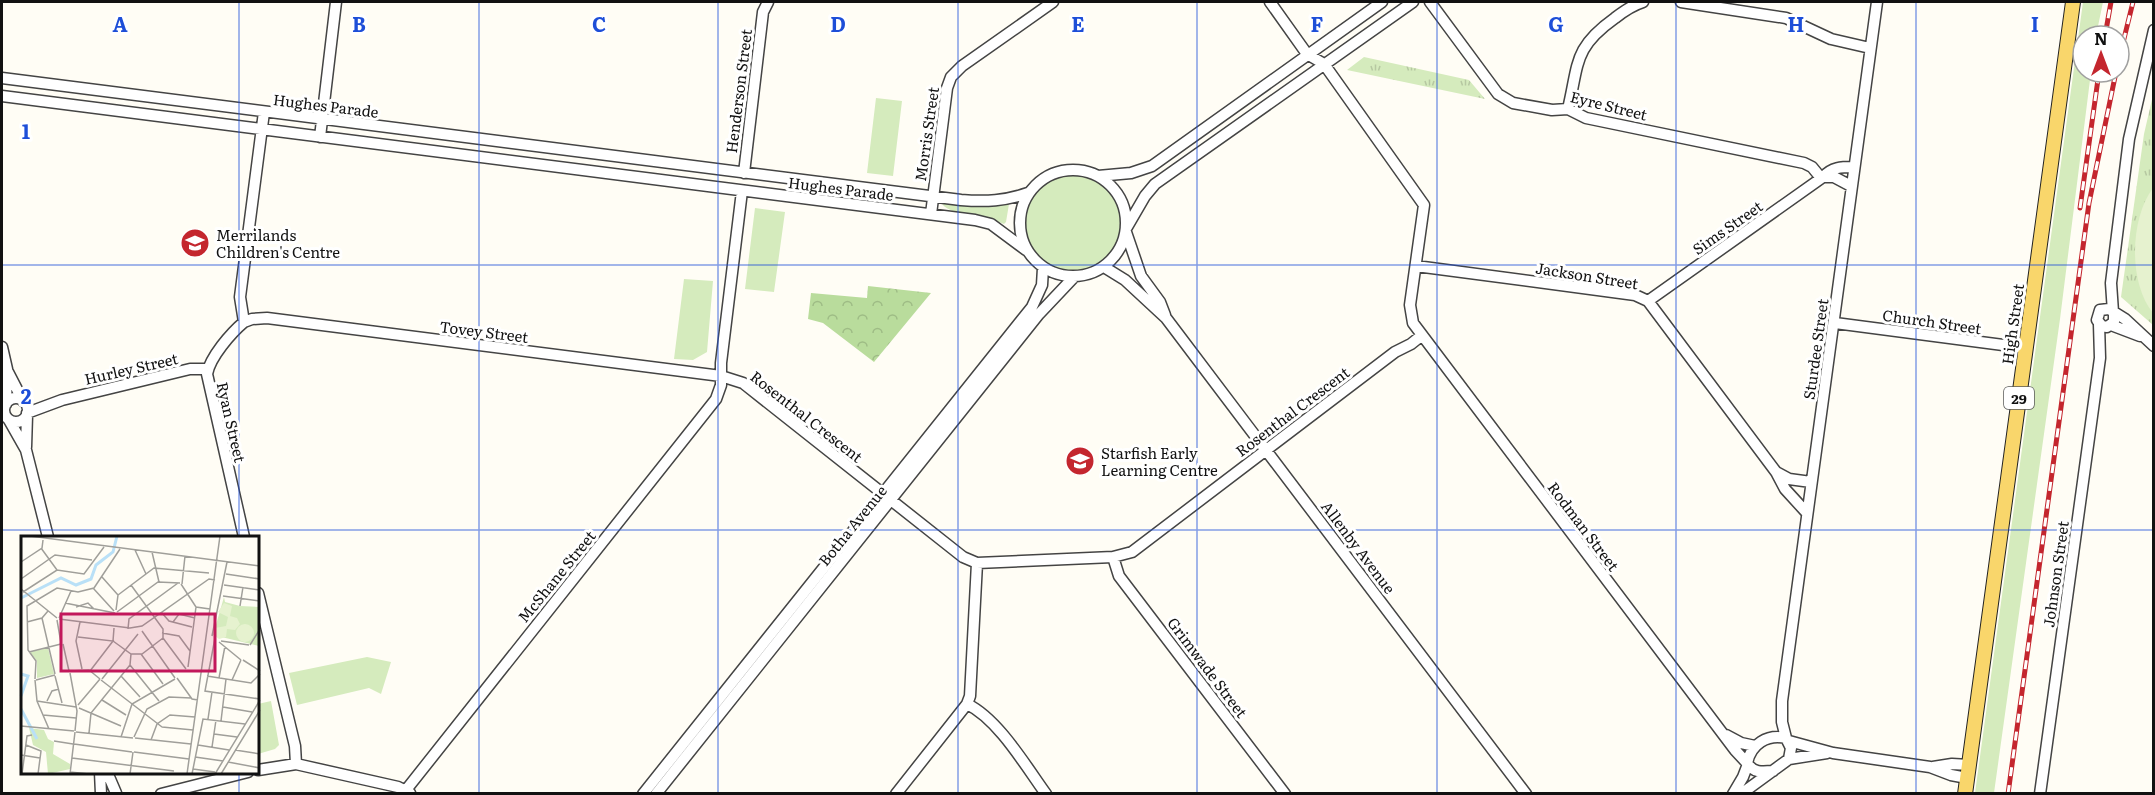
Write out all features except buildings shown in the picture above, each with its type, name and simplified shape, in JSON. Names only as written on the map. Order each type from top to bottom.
[{"type":"main road","name":"High Street","points":[[1965,794],[2073,2]]},
{"type":"street","points":[[320,137],[336,2]]},
{"type":"street","name":"Morris Street","points":[[931,214],[947,88],[951,77],[962,66],[1053,2]]},
{"type":"street","points":[[1270,2],[1307,54],[1324,64],[1424,205],[1410,312],[1419,333]]},
{"type":"street","points":[[1382,2],[1152,166],[1131,173],[1098,176],[1073,170],[1060,171],[1037,183],[1022,206],[1019,221],[1020,236],[1026,250],[1043,268],[1058,275],[1074,277],[1094,273],[1104,267],[1114,258],[1122,245],[1126,229],[1145,196],[1155,184],[1413,2]]},
{"type":"street","name":"Eyre Street","points":[[1430,2],[1503,98],[1513,103],[1552,110],[1568,109],[1586,118],[1804,163],[1812,167],[1822,178]]},
{"type":"street","points":[[1568,109],[1578,62],[1586,43],[1606,24],[1629,8],[1643,2]]},
{"type":"street","points":[[1681,2],[1786,18],[1831,39],[1870,48]]},
{"type":"street","name":"Sturdee Street","points":[[1787,739],[1782,722],[1782,701],[1877,2]]},
{"type":"street","name":"Henderson Street","points":[[744,173],[764,5]]},
{"type":"street","name":"Johnson Street","points":[[2040,794],[2100,358],[2109,320],[2111,283],[2129,139],[2154,30]]},
{"type":"street","name":"Hughes Parade","points":[[2,78],[933,197],[992,202],[1008,200],[1029,193]]},
{"type":"street","name":"Hughes Parade","points":[[2,96],[931,214],[991,224],[1026,250]]},
{"type":"street","points":[[244,322],[240,297],[264,112]]},
{"type":"street","points":[[645,178],[647,160]]},
{"type":"street","name":"Sims Street","points":[[1648,301],[1829,171],[1836,168],[1854,167]]},
{"type":"street","points":[[1098,176],[1120,197],[1125,212],[1126,229]]},
{"type":"street","points":[[1822,178],[1834,177],[1851,186]]},
{"type":"street","points":[[721,376],[742,191]]},
{"type":"street","name":"Allenby Avenue","points":[[1126,229],[1142,276],[1160,302],[1166,318]]},
{"type":"street","name":"Jackson Street","points":[[1416,266],[1635,295],[1648,301],[1776,472],[1785,489],[1806,512]]},
{"type":"street","name":"Allenby Avenue","points":[[1104,267],[1130,284],[1166,318],[1526,794]]},
{"type":"street","name":"Botha Avenue","points":[[643,794],[675,762],[977,383],[1032,307],[1042,285],[1043,268]]},
{"type":"street","points":[[1130,284],[1142,276]]},
{"type":"street","name":"Botha Avenue","points":[[977,383],[1074,277]]},
{"type":"street","name":"Johnson Street","points":[[2109,320],[2096,317],[2111,283]]},
{"type":"street","name":"Tovey Street","points":[[244,322],[267,318],[721,376]]},
{"type":"street","points":[[2109,320],[2125,319],[2154,346]]},
{"type":"street","name":"Ryan Street","points":[[244,322],[228,338],[208,369],[207,380],[244,536]]},
{"type":"street","name":"Church Street","points":[[1835,323],[2026,348]]},
{"type":"street","name":"Rosenthal Crescent","points":[[721,376],[743,383],[963,557],[977,563],[1113,556],[1132,552],[1395,352],[1411,344],[1419,333]]},
{"type":"street","name":"Rodman Street","points":[[1419,333],[1736,752],[1748,764]]},
{"type":"street","points":[[2,347],[6,369],[5,413],[26,450]]},
{"type":"street","points":[[6,369],[26,408],[26,450],[48,536]]},
{"type":"street","name":"Hurley Street","points":[[26,408],[190,369],[208,369]]},
{"type":"street","name":"McShane Street","points":[[408,792],[716,399],[721,386],[721,376]]},
{"type":"street","points":[[5,413],[12,399],[26,408]]},
{"type":"street","points":[[5,413],[19,422],[26,408]]},
{"type":"street","points":[[1776,472],[1789,479],[1811,482]]},
{"type":"street","name":"Grimwade Street","points":[[1113,556],[1119,576],[1285,794]]},
{"type":"street","points":[[896,794],[967,704],[970,696],[977,563]]},
{"type":"street","points":[[260,601],[295,746],[296,764]]},
{"type":"street","name":"Sturdee Street","points":[[1769,737],[1782,701]]},
{"type":"street","points":[[967,704],[979,710],[993,723],[1046,794]]},
{"type":"street","points":[[1723,734],[1741,743],[1755,746]]},
{"type":"street","points":[[1733,794],[1755,746],[1769,737],[1778,736],[1833,753],[1930,767],[1951,775],[1968,772]]},
{"type":"street","points":[[1787,739],[1791,748],[1789,759]]},
{"type":"street","points":[[1741,794],[1789,759],[1833,753]]},
{"type":"street","name":"Botha Avenue","points":[[656,794],[675,762]]},
{"type":"street","points":[[260,769],[277,765],[296,764],[352,776],[408,792]]},
{"type":"street","points":[[1748,764],[1754,770],[1761,772],[1773,771]]},
{"type":"street","points":[[101,774],[110,793]]},
{"type":"street","points":[[107,774],[110,793]]},
{"type":"street","points":[[161,794],[240,774]]},
{"type":"green space","points":[[2083,2],[2103,2],[2098,24],[2080,24]]},
{"type":"green space","points":[[1364,57],[1469,80],[1485,99],[1347,70]]},
{"type":"green space","points":[[2072,84],[2089,84],[2060,319],[1994,793],[1975,793]]},
{"type":"green space","points":[[2153,95],[2153,325],[2121,297],[2144,134]]},
{"type":"green space","points":[[876,98],[902,101],[893,176],[867,173]]},
{"type":"green space","points":[[1073,173],[1092,177],[1108,188],[1119,204],[1123,223],[1119,242],[1108,258],[1092,269],[1073,273],[1054,269],[1038,258],[1027,242],[1023,223],[1027,204],[1038,188],[1054,177]]},
{"type":"green space","points":[[2153,188],[2153,313],[2139,285],[2135,250],[2140,216]]},
{"type":"green space","points":[[941,202],[988,207],[1009,204],[1004,224],[959,213],[945,207]]},
{"type":"green space","points":[[755,208],[785,212],[774,292],[745,289]]},
{"type":"green space","points":[[684,279],[713,281],[707,352],[693,360],[674,359]]},
{"type":"green space","points":[[868,286],[931,293],[874,362],[823,323],[808,319],[811,293],[867,298]]},
{"type":"green space","points":[[367,657],[391,662],[381,694],[369,688],[297,705],[289,673]]},
{"type":"green space","points":[[271,701],[279,745],[275,749],[260,753],[260,704]]},
{"type":"railway","points":[[2107,24],[2111,2]]},
{"type":"railway","points":[[2128,24],[2133,2]]},
{"type":"railway","points":[[2080,208],[2097,84]]},
{"type":"railway","points":[[2008,794],[2089,203],[2114,84]]},
{"type":"place","name":"Merrilands Children's Centre","points":[[195,243]]},
{"type":"place","name":"Starfish Early Learning Centre","points":[[1080,461]]}]
